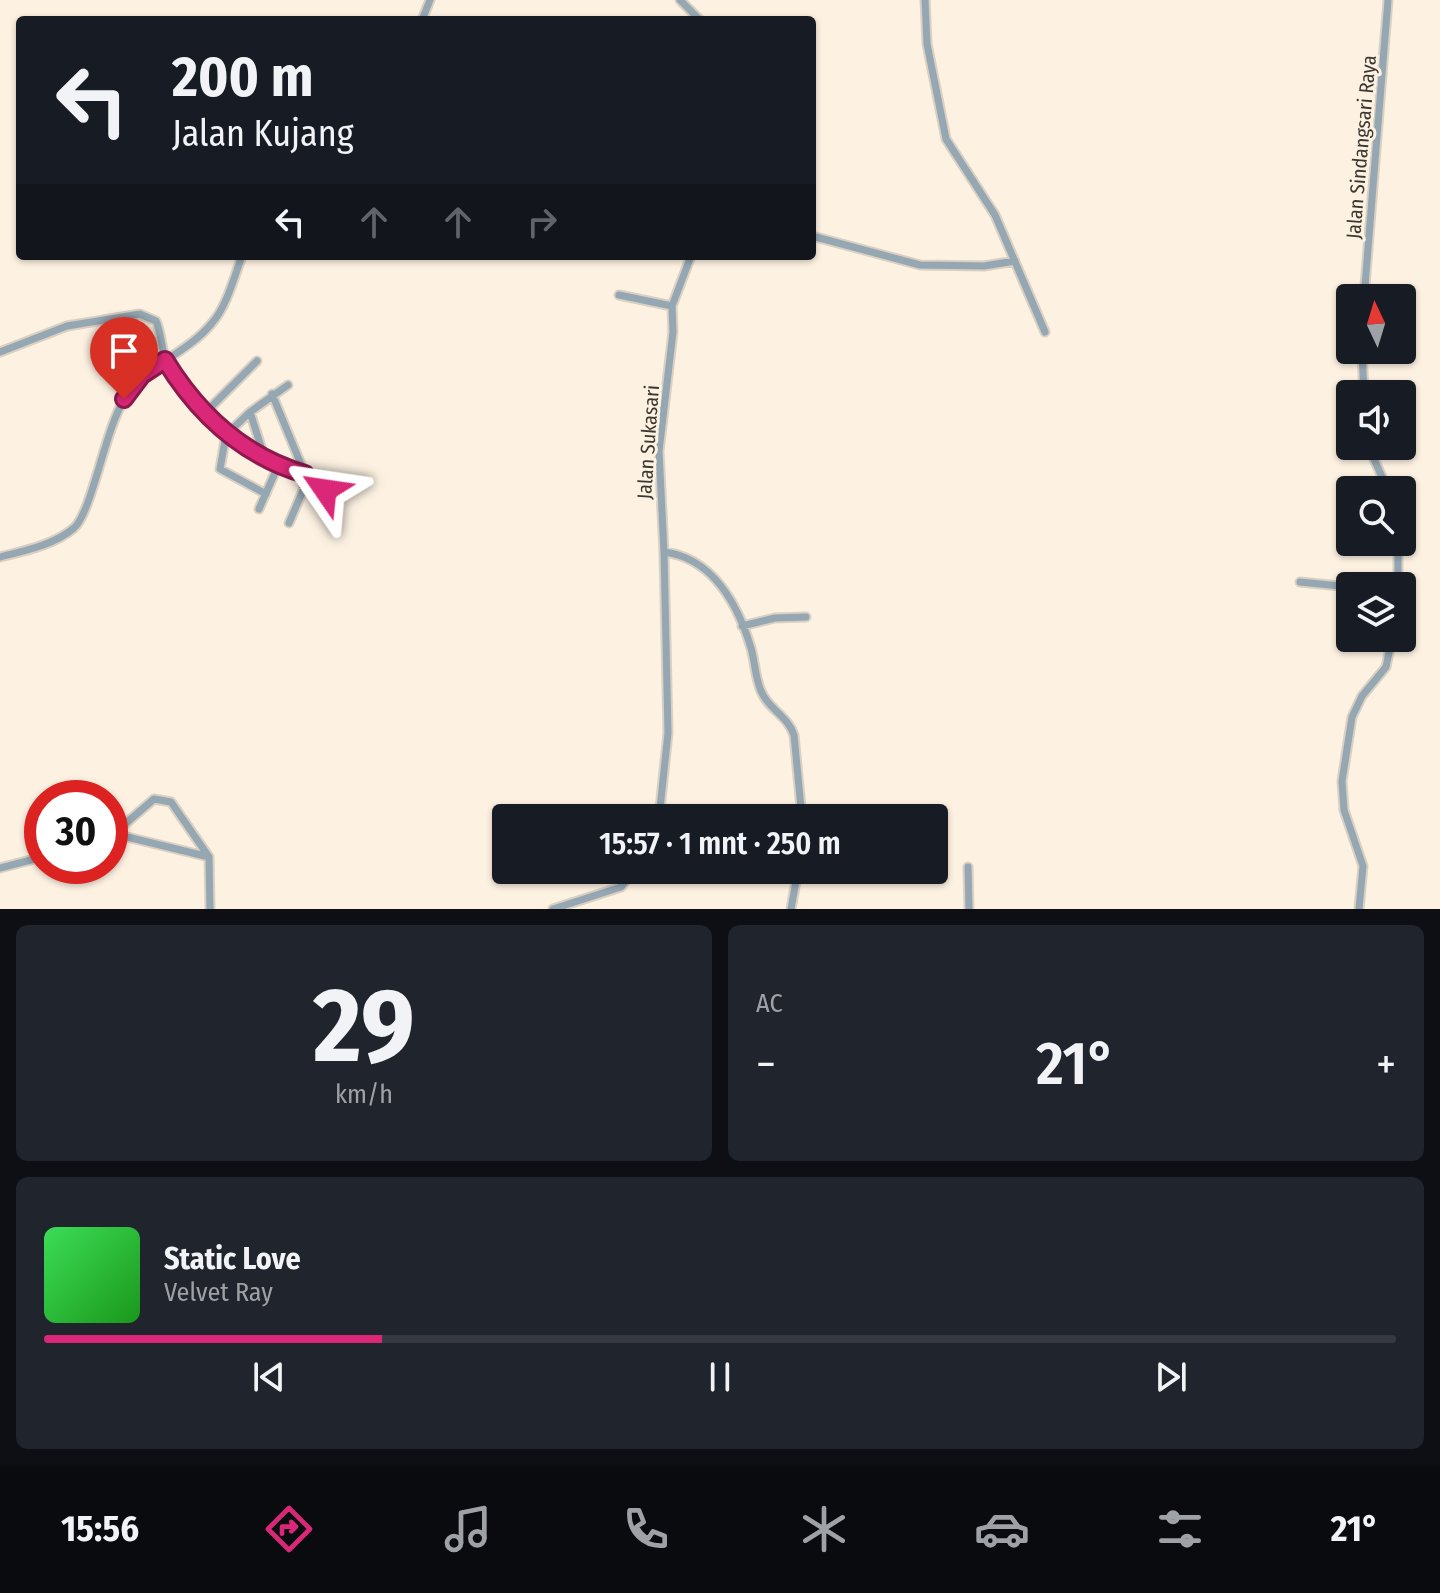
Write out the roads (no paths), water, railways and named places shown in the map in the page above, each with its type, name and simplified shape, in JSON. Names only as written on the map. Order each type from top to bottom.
[{"type":"street","points":[[680,0],[696,16]]},
{"type":"street","points":[[925,0],[929,53],[946,139],[992,208],[1045,332]]},
{"type":"street","name":"Jalan Sindangsari Raya","points":[[1365,284],[1388,0]]},
{"type":"street","points":[[816,237],[920,265],[984,266],[1015,261]]},
{"type":"street","points":[[0,557],[53,541],[81,520],[102,449],[124,399],[142,375],[214,321],[240,260]]},
{"type":"street","name":"Jalan Sukasari","points":[[660,804],[668,733],[659,451],[673,332],[672,306],[689,260]]},
{"type":"street","points":[[619,295],[672,306]]},
{"type":"street","points":[[0,352],[67,326],[140,314],[156,321],[165,360],[180,385],[226,435],[325,490]]},
{"type":"street","points":[[205,413],[257,361]]},
{"type":"street","points":[[266,494],[220,469],[226,435],[272,394],[288,385]]},
{"type":"street","points":[[272,394],[306,477],[289,523]]},
{"type":"street","points":[[250,412],[265,458]]},
{"type":"street","points":[[259,509],[278,466]]},
{"type":"street","points":[[664,552],[688,557],[729,594],[742,626],[761,692],[791,726],[801,804]]},
{"type":"street","points":[[1300,582],[1336,585]]},
{"type":"street","points":[[742,626],[775,618],[806,617]]},
{"type":"street","points":[[1359,909],[1363,866],[1344,810],[1342,781],[1352,717],[1362,696],[1386,667],[1389,652]]},
{"type":"street","points":[[128,822],[149,803],[160,798],[175,806],[209,857],[210,909]]},
{"type":"street","points":[[128,839],[209,857]]},
{"type":"street","points":[[0,868],[24,862]]},
{"type":"street","points":[[968,867],[969,909]]},
{"type":"street","points":[[553,909],[623,884]]},
{"type":"street","points":[[791,909],[795,884]]}]
